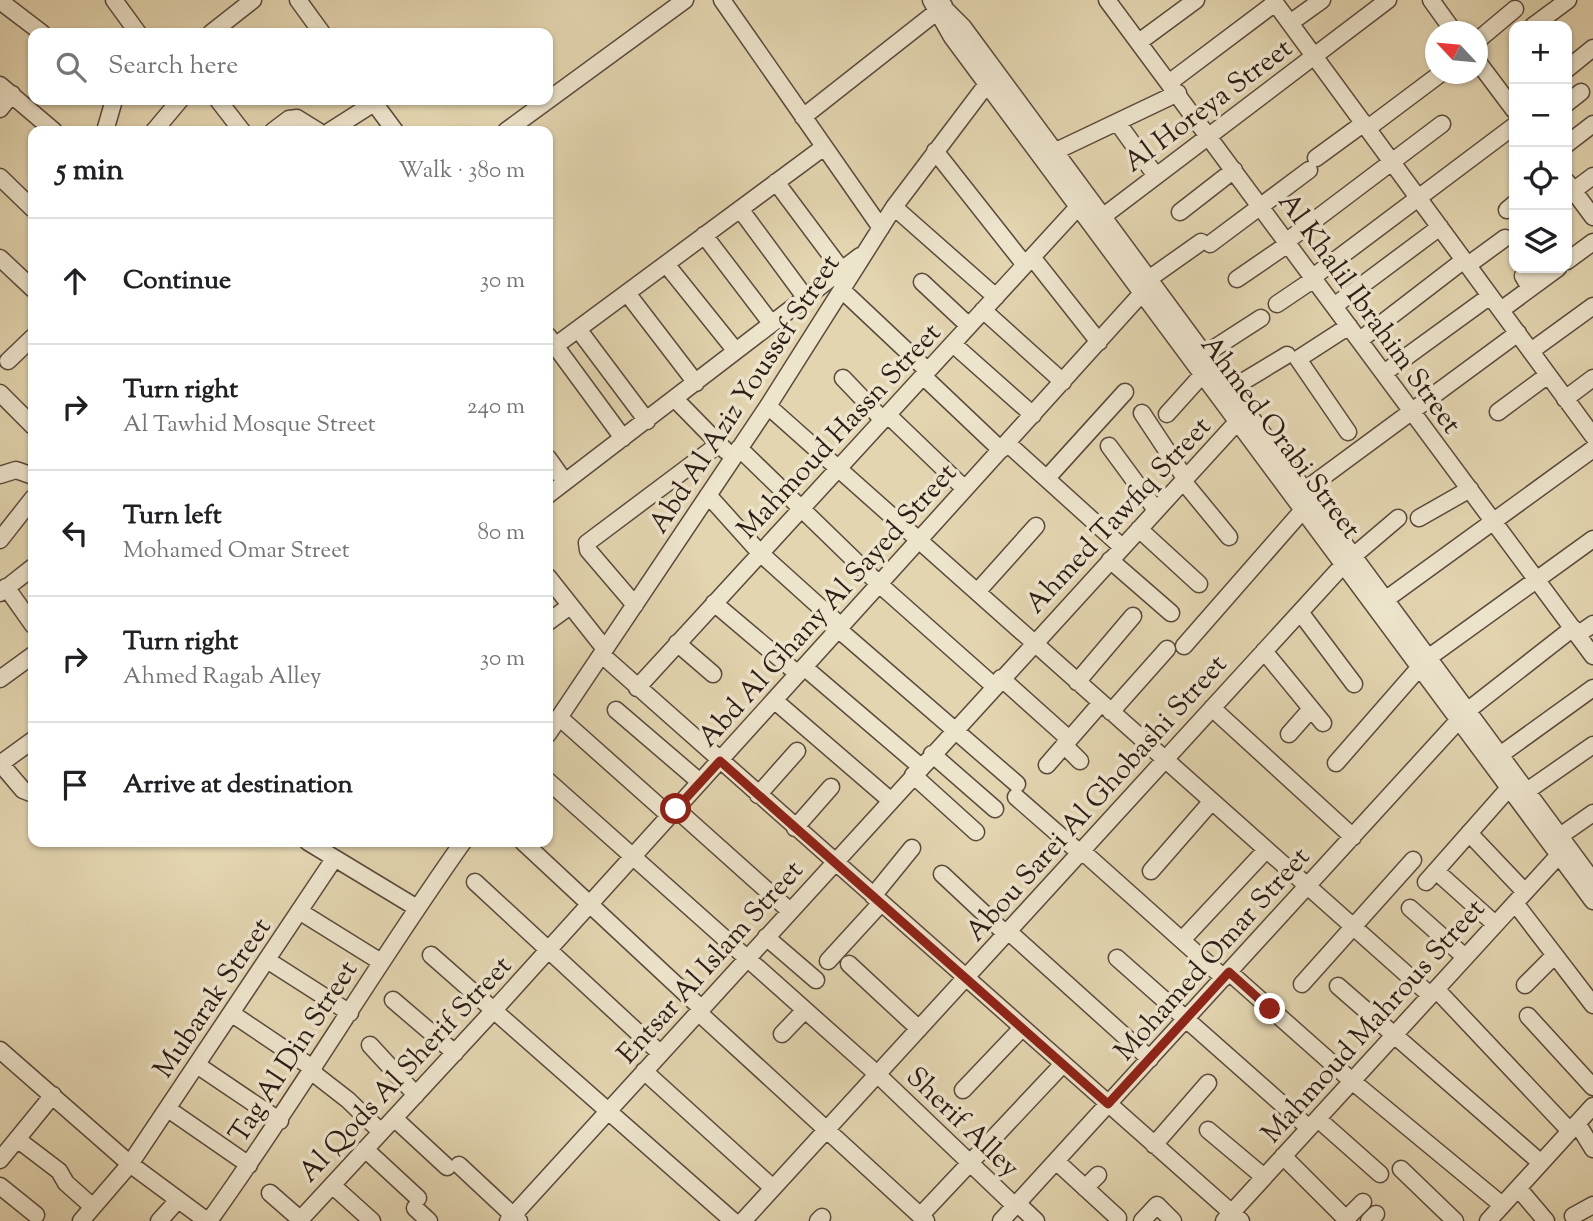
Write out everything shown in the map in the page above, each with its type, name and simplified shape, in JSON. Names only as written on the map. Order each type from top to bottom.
[{"type":"street","points":[[114,0],[134,28]]},
{"type":"street","points":[[217,28],[253,0]]},
{"type":"street","points":[[298,0],[318,28]]},
{"type":"street","points":[[553,97],[685,0]]},
{"type":"street","points":[[722,0],[881,228]]},
{"type":"street","name":"Al Khalil Ibrahim Street","points":[[1107,0],[1593,656]]},
{"type":"street","points":[[1139,42],[1196,0]]},
{"type":"street","points":[[1290,23],[1322,0]]},
{"type":"street","name":"Al Horeya Street","points":[[1098,220],[1388,0]]},
{"type":"street","points":[[1431,0],[1446,21]]},
{"type":"street","points":[[1545,7],[1568,0]]},
{"type":"street","points":[[0,1],[35,28]]},
{"type":"street","points":[[1056,151],[1116,122],[1174,88],[1274,2],[1593,436]]},
{"type":"street","points":[[803,117],[939,4]]},
{"type":"street","name":"Ahmed Orabi Street","points":[[939,4],[988,85],[1078,207],[1098,220]]},
{"type":"street","name":"Ahmed Orabi Street","points":[[939,4],[963,27],[1056,151],[1098,220],[1200,363],[1305,490],[1349,560],[1463,716],[1509,788],[1593,901]]},
{"type":"street","points":[[1488,32],[1515,9]]},
{"type":"street","points":[[1572,65],[1593,48]]},
{"type":"street","points":[[1488,75],[1509,103]]},
{"type":"street","name":"Abd Al Ghany Al Sayed Street","points":[[548,950],[1063,382],[1143,285],[1260,206],[1313,164],[1426,84]]},
{"type":"street","name":"Abd Al Aziz Youssef Street","points":[[553,726],[709,495],[894,207],[988,85]]},
{"type":"street","points":[[0,109],[6,90],[48,126]]},
{"type":"street","points":[[1572,99],[1581,92]]},
{"type":"street","points":[[106,126],[112,105]]},
{"type":"street","points":[[158,126],[176,105]]},
{"type":"street","points":[[222,105],[238,126]]},
{"type":"street","points":[[337,126],[369,105]]},
{"type":"street","points":[[375,105],[391,126]]},
{"type":"street","points":[[513,126],[542,105]]},
{"type":"street","points":[[280,126],[289,119],[297,118],[310,126]]},
{"type":"street","points":[[1116,122],[1156,176]]},
{"type":"street","points":[[1237,279],[1442,124]]},
{"type":"street","points":[[1572,141],[1593,124]]},
{"type":"street","points":[[1277,304],[1509,130]]},
{"type":"street","points":[[553,340],[578,329],[824,147]]},
{"type":"street","points":[[935,151],[1098,342]]},
{"type":"street","points":[[1180,212],[1234,170]]},
{"type":"street","points":[[1572,185],[1593,176]]},
{"type":"street","points":[[0,177],[28,204]]},
{"type":"street","points":[[776,182],[841,269]]},
{"type":"street","points":[[1572,189],[1593,217]]},
{"type":"street","points":[[894,207],[996,297]]},
{"type":"street","name":"Mahmoud Hassn Street","points":[[637,688],[1078,207]]},
{"type":"street","points":[[740,209],[804,296]]},
{"type":"street","points":[[1334,306],[1440,227]]},
{"type":"street","points":[[705,235],[771,323]]},
{"type":"street","points":[[1360,341],[1466,263],[1505,238]]},
{"type":"street","points":[[1572,257],[1593,242]]},
{"type":"street","points":[[553,491],[676,399],[804,296],[867,251]]},
{"type":"street","points":[[0,258],[28,284]]},
{"type":"street","points":[[666,264],[735,350]]},
{"type":"street","points":[[1526,273],[1523,276],[1530,288]]},
{"type":"street","points":[[1501,310],[1551,273]]},
{"type":"street","points":[[922,282],[969,326]]},
{"type":"street","points":[[842,290],[925,373],[1004,446],[1047,478],[1122,547]]},
{"type":"street","points":[[627,293],[696,383]]},
{"type":"street","points":[[1384,373],[1490,296]]},
{"type":"street","points":[[1531,351],[1593,306]]},
{"type":"street","points":[[983,310],[1063,382]]},
{"type":"street","points":[[1167,414],[1200,363],[1261,318]]},
{"type":"street","points":[[1348,432],[1298,359],[1349,326]]},
{"type":"street","points":[[578,329],[647,421]]},
{"type":"street","points":[[1305,490],[1518,333]]},
{"type":"street","points":[[8,361],[28,342]]},
{"type":"street","points":[[553,344],[623,438]]},
{"type":"street","points":[[953,344],[1033,415]]},
{"type":"street","points":[[1225,392],[1287,355]]},
{"type":"street","points":[[1498,412],[1548,375]]},
{"type":"street","points":[[1565,399],[1593,377]]},
{"type":"street","points":[[843,378],[965,489]]},
{"type":"street","points":[[1047,478],[1125,392]]},
{"type":"street","name":"Ahmed Orabi Street","points":[[1225,392],[1238,421],[1303,510],[1385,600],[1424,663]]},
{"type":"street","points":[[0,393],[28,421]]},
{"type":"street","points":[[676,399],[719,444],[736,453],[879,584],[1067,742],[1080,761]]},
{"type":"street","points":[[768,405],[1266,850],[1433,992],[1574,1127],[1593,1149]]},
{"type":"street","points":[[1142,413],[1184,480],[1228,537]]},
{"type":"street","name":"Ahmed Tawfiq Street","points":[[1033,643],[1238,421]]},
{"type":"street","points":[[635,606],[588,550],[587,543],[719,444]]},
{"type":"street","points":[[1109,446],[1156,510]]},
{"type":"street","points":[[1385,600],[1593,449]]},
{"type":"street","points":[[553,465],[565,482]]},
{"type":"street","points":[[0,475],[16,470],[28,474]]},
{"type":"street","points":[[1419,518],[1470,489]]},
{"type":"street","points":[[709,495],[760,553],[955,729],[1081,852],[1182,940],[1503,1205]]},
{"type":"street","points":[[0,540],[28,504]]},
{"type":"street","points":[[1184,646],[1303,510]]},
{"type":"street","name":"Abou Sarei Al Ghobashi Street","points":[[743,1221],[1300,612],[1349,560],[1398,518]]},
{"type":"street","points":[[977,593],[1036,526]]},
{"type":"street","points":[[1139,529],[1199,584]]},
{"type":"street","points":[[1336,763],[1424,663],[1593,539]]},
{"type":"street","points":[[1110,560],[1171,613]]},
{"type":"street","points":[[28,571],[3,590],[28,619]]},
{"type":"street","points":[[553,584],[604,652],[637,688],[1108,1104],[1232,1218]]},
{"type":"street","points":[[714,603],[922,765],[995,809]]},
{"type":"street","points":[[553,618],[570,606]]},
{"type":"street","points":[[1300,612],[1354,684]]},
{"type":"street","points":[[1077,681],[1133,616]]},
{"type":"street","name":"Mohamed Omar Street","points":[[1001,1221],[1463,716],[1575,631],[1593,624]]},
{"type":"street","points":[[677,643],[713,674]]},
{"type":"street","name":"Entsar Al Islam Street","points":[[513,1219],[1033,643]]},
{"type":"street","points":[[1047,765],[1067,742],[1167,649]]},
{"type":"street","points":[[1264,651],[1323,723]]},
{"type":"street","points":[[0,679],[28,659]]},
{"type":"street","points":[[1500,755],[1593,688]]},
{"type":"street","points":[[774,700],[890,800]]},
{"type":"street","points":[[1212,708],[1353,837]]},
{"type":"street","points":[[1289,734],[1311,709]]},
{"type":"street","points":[[616,710],[700,782]]},
{"type":"street","name":"Ahmed Orabi Street","points":[[1463,716],[1500,755],[1593,881]]},
{"type":"street","points":[[560,718],[790,911]]},
{"type":"street","points":[[28,744],[0,764],[23,790],[28,792]]},
{"type":"street","points":[[1527,792],[1593,745]]},
{"type":"street","points":[[758,795],[797,751]]},
{"type":"street","points":[[922,765],[976,832]]},
{"type":"street","name":"Sherif Alley","points":[[553,785],[877,1074],[970,1163],[1036,1221]]},
{"type":"street","points":[[795,828],[831,787]]},
{"type":"street","points":[[1496,924],[1431,877],[1509,788]]},
{"type":"street","points":[[1151,871],[1212,801]]},
{"type":"street","points":[[1560,836],[1593,813]]},
{"type":"street","points":[[1469,833],[1520,898],[1555,956],[1593,1005]]},
{"type":"street","points":[[323,848],[417,908],[460,847]]},
{"type":"street","points":[[528,847],[826,1130],[923,1218],[970,1163],[1063,1064]]},
{"type":"street","name":"Mubarak Street","points":[[81,1221],[130,1164],[299,912],[323,848]]},
{"type":"street","points":[[828,961],[877,900],[912,848]]},
{"type":"street","points":[[1182,940],[1266,850]]},
{"type":"street","name":"Mahmoud Mahrous Street","points":[[1232,1218],[1264,1177],[1559,855]]},
{"type":"street","points":[[1302,984],[1413,860]]},
{"type":"street","points":[[942,874],[1150,1059]]},
{"type":"street","points":[[475,882],[660,1054]]},
{"type":"street","name":"Tag Al Din Street","points":[[208,1221],[280,1121],[417,908]]},
{"type":"street","points":[[1410,908],[1465,957]]},
{"type":"street","points":[[299,912],[381,962]]},
{"type":"street","points":[[766,937],[816,980]]},
{"type":"street","name":"Al Qods Al Sherif Street","points":[[300,1221],[548,950]]},
{"type":"street","points":[[431,955],[733,1221]]},
{"type":"street","points":[[1525,985],[1555,956]]},
{"type":"street","points":[[1117,958],[1186,1019],[1380,1174]]},
{"type":"street","points":[[267,960],[350,1013]]},
{"type":"street","points":[[849,964],[919,1029]]},
{"type":"street","points":[[1338,986],[1541,1163]]},
{"type":"street","points":[[393,1000],[455,1053]]},
{"type":"street","points":[[782,1034],[805,1010]]},
{"type":"street","points":[[231,1013],[313,1071],[381,1132]]},
{"type":"street","points":[[1528,1016],[1593,1087]]},
{"type":"street","points":[[963,1090],[1022,1028]]},
{"type":"street","points":[[370,1045],[416,1095]]},
{"type":"street","points":[[3,1059],[53,1095],[130,1164],[208,1221]]},
{"type":"street","points":[[197,1065],[280,1121]]},
{"type":"street","points":[[644,1071],[773,1188]]},
{"type":"street","points":[[1154,1145],[1208,1083]]},
{"type":"street","points":[[0,1160],[53,1095]]},
{"type":"street","points":[[1488,1221],[1593,1105]]},
{"type":"street","points":[[168,1109],[249,1165]]},
{"type":"street","points":[[394,1118],[513,1219]]},
{"type":"street","points":[[1208,1130],[1264,1177]]},
{"type":"street","points":[[17,1139],[59,1171],[66,1184],[93,1207]]},
{"type":"street","points":[[365,1149],[417,1203],[429,1221]]},
{"type":"street","points":[[1283,1156],[1347,1220],[1363,1202]]},
{"type":"street","points":[[1056,1161],[1118,1218]]},
{"type":"street","points":[[1401,1169],[1455,1221]]},
{"type":"street","points":[[1085,1188],[1098,1175]]},
{"type":"street","points":[[332,1185],[372,1221]]},
{"type":"street","points":[[0,1186],[36,1215]]},
{"type":"street","points":[[1518,1188],[1546,1221]]},
{"type":"street","points":[[270,1193],[300,1221]]},
{"type":"street","points":[[159,1221],[178,1200]]},
{"type":"street","points":[[1142,1221],[1157,1205],[1173,1221]]},
{"type":"street","points":[[1573,1216],[1593,1205]]},
{"type":"route","points":[[676,809],[720,761],[1108,1104],[1229,972],[1270,1009]]}]
